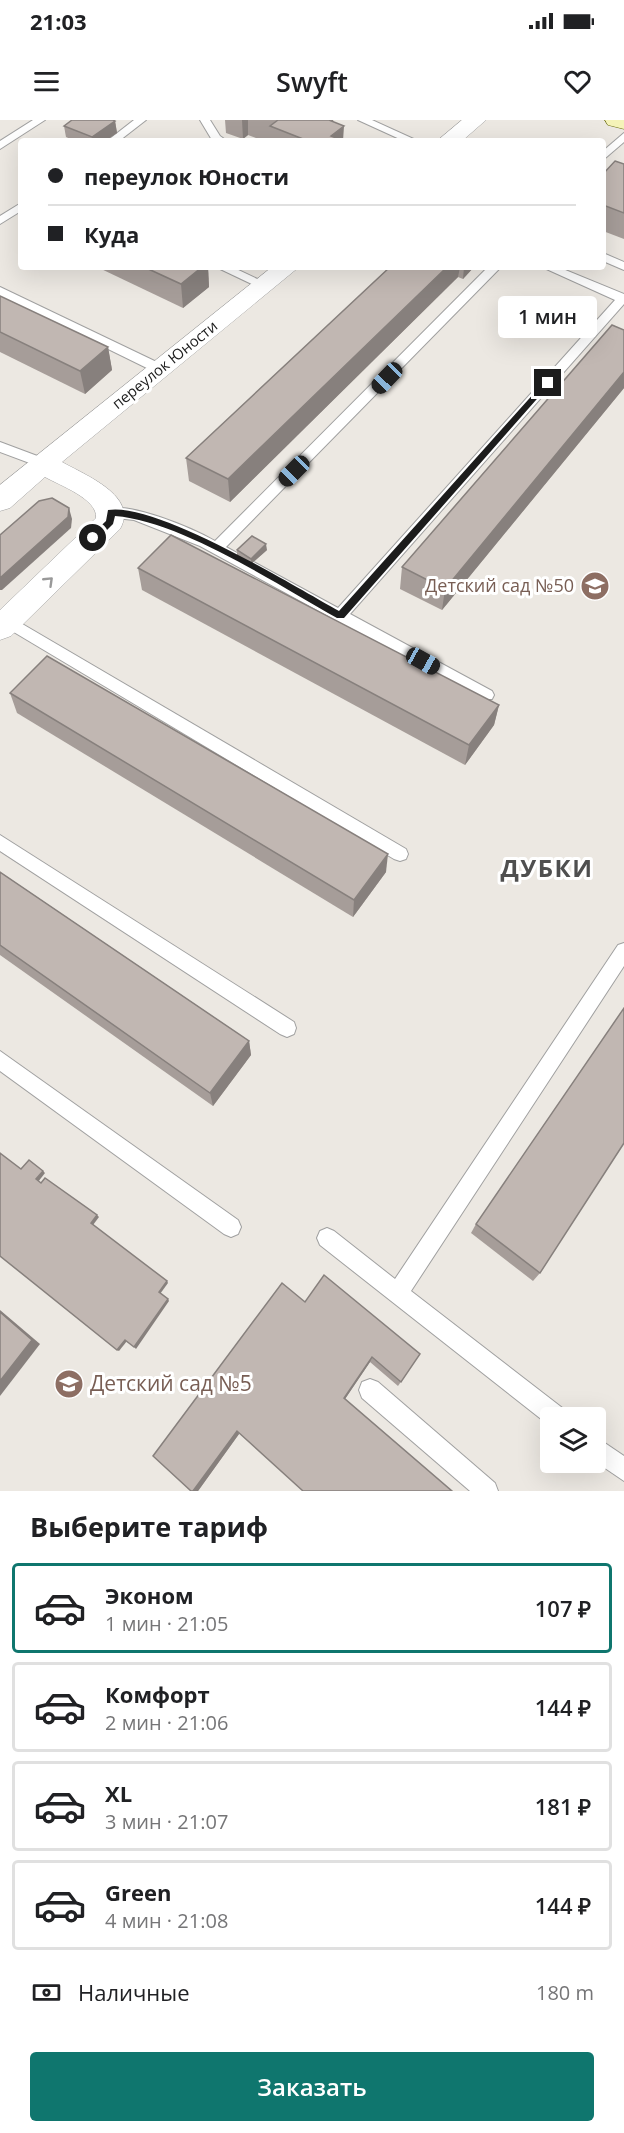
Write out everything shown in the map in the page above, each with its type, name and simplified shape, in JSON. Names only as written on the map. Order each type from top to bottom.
[{"type":"street","points":[[452,138],[475,120]]},
{"type":"street","points":[[616,120],[624,123]]},
{"type":"street","name":"переулок Юности","points":[[0,501],[43,463],[282,270]]},
{"type":"street","points":[[2,622],[110,522],[111,513],[100,496],[43,463]]},
{"type":"lane","points":[[0,146],[40,120]]},
{"type":"lane","points":[[116,138],[141,120]]},
{"type":"lane","points":[[206,120],[216,138]]},
{"type":"lane","points":[[363,120],[406,138]]},
{"type":"lane","points":[[606,154],[624,136]]},
{"type":"lane","points":[[0,221],[18,209]]},
{"type":"lane","points":[[606,258],[624,266]]},
{"type":"lane","points":[[229,270],[264,285]]},
{"type":"lane","points":[[216,548],[492,270]]},
{"type":"lane","points":[[340,616],[624,298],[555,270]]},
{"type":"lane","points":[[0,291],[160,369]]},
{"type":"lane","points":[[0,447],[43,463]]},
{"type":"lane","points":[[111,513],[135,514],[216,548],[486,695]]},
{"type":"lane","points":[[2,622],[400,854]]},
{"type":"lane","points":[[0,842],[287,1028]]},
{"type":"lane","points":[[398,1293],[624,951]]},
{"type":"lane","points":[[0,1060],[231,1227]]},
{"type":"lane","points":[[327,1238],[543,1407]]},
{"type":"lane","points":[[370,1390],[487,1491]]},
{"type":"lane","points":[[606,1456],[624,1470]]},
{"type":"building","points":[[72,120],[115,121],[92,137],[64,126]]},
{"type":"building","points":[[278,120],[329,120],[344,126],[331,136],[336,138],[300,138],[270,126]]},
{"type":"building","points":[[615,161],[624,164],[624,213],[606,206],[606,171]]},
{"type":"building","points":[[151,270],[198,270],[181,284]]},
{"type":"building","points":[[387,270],[444,270],[228,479],[186,458]]},
{"type":"building","points":[[0,296],[108,347],[80,371],[0,332]]},
{"type":"building","points":[[612,325],[624,330],[624,372],[445,589],[402,567]]},
{"type":"building","points":[[52,498],[69,508],[68,517],[0,578],[0,535],[39,501]]},
{"type":"building","points":[[171,535],[499,705],[469,745],[138,568]]},
{"type":"building","points":[[252,536],[266,544],[251,559],[237,550]]},
{"type":"building","points":[[47,656],[388,854],[354,900],[10,693]]},
{"type":"building","points":[[0,872],[249,1041],[210,1093],[0,945]]},
{"type":"building","points":[[624,1008],[624,1143],[540,1273],[476,1224]]},
{"type":"building","points":[[0,1153],[21,1169],[29,1160],[43,1171],[36,1179],[41,1183],[45,1178],[97,1215],[91,1223],[167,1281],[159,1292],[168,1299],[134,1347],[125,1340],[117,1350],[0,1256]]},
{"type":"building","points":[[324,1275],[420,1354],[401,1382],[372,1357],[344,1398],[452,1491],[303,1491],[237,1431],[191,1491],[153,1456],[282,1283],[305,1302]]},
{"type":"building","points":[[0,1312],[32,1340],[0,1381]]},
{"type":"place","name":"Детский сад №50","points":[[595,586]]},
{"type":"place","name":"Детский сад №5","points":[[69,1384]]},
{"type":"district","name":"ДУБКИ","points":[[547,869]]},
{"type":"route","points":[[93,538],[110,522],[111,513],[135,514],[205,542],[340,616],[548,383]]}]
